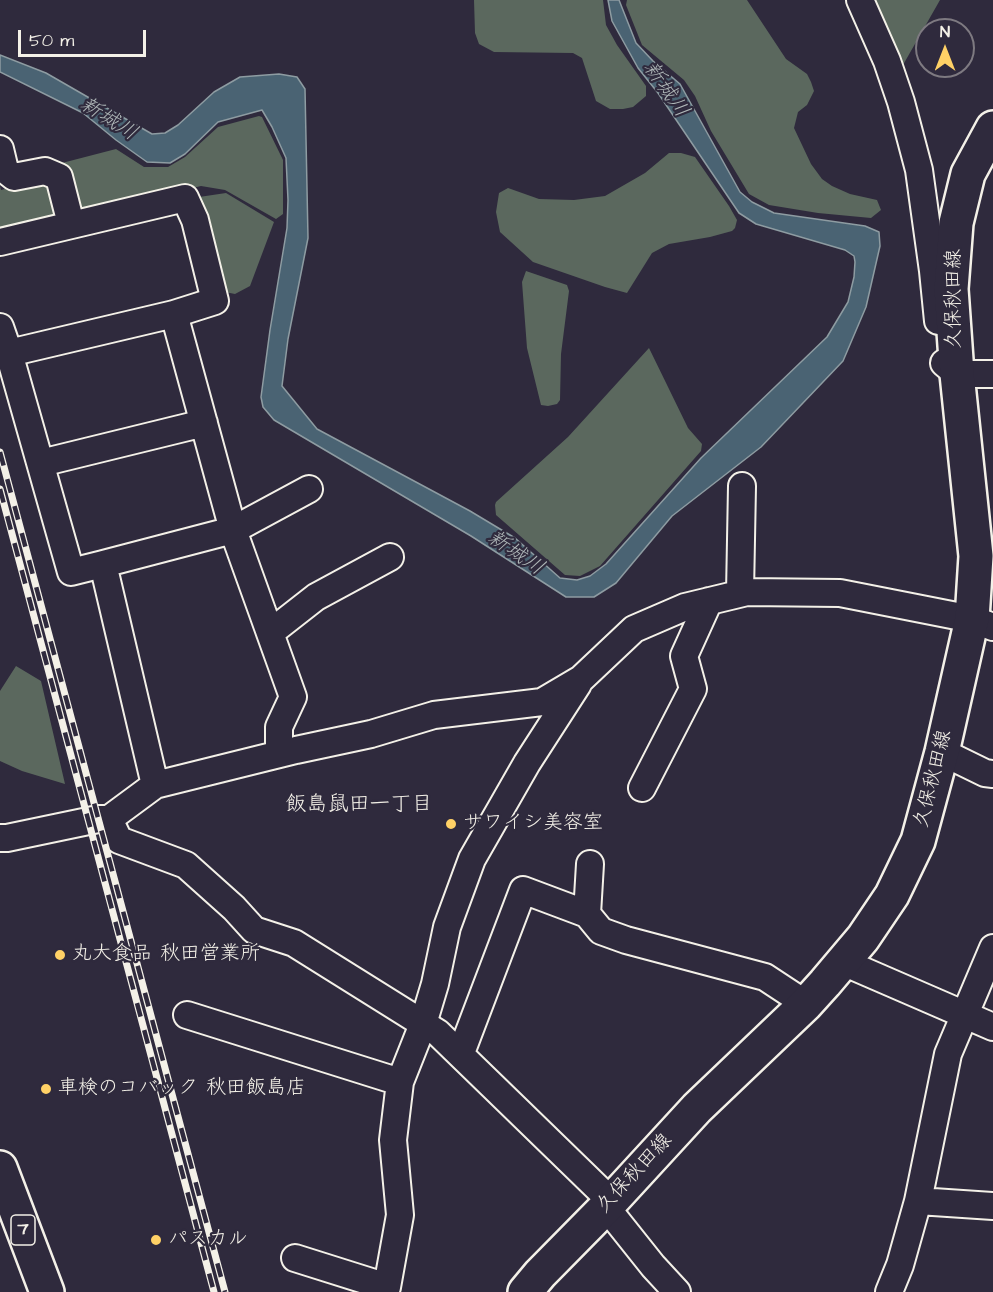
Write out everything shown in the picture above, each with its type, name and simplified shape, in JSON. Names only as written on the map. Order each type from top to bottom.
[{"type":"main road","name":"久保秋田線","points":[[525,1292],[697,1108],[806,1004],[843,962],[863,938],[892,895],[918,841],[942,752],[982,623],[957,374],[951,289],[943,271],[968,174],[993,128]]},
{"type":"main road","name":"7","points":[[0,1168],[47,1292]]},
{"type":"street","points":[[860,0],[887,61],[907,125],[943,271]]},
{"type":"street","points":[[0,149],[6,170],[15,177],[45,171],[59,177],[71,224]]},
{"type":"street","points":[[0,242],[185,198],[195,220],[215,301],[174,314],[9,353]]},
{"type":"street","points":[[174,314],[233,530],[293,697],[279,727],[279,754]]},
{"type":"street","points":[[0,327],[71,572],[233,530],[309,489]]},
{"type":"street","points":[[957,374],[993,374]]},
{"type":"street","points":[[40,463],[204,423]]},
{"type":"street","points":[[740,593],[742,486]]},
{"type":"street","points":[[270,633],[316,597],[390,557]]},
{"type":"street","points":[[103,564],[154,785]]},
{"type":"street","points":[[0,838],[98,819],[109,819],[154,785],[279,754],[371,735],[434,715],[542,702],[581,678],[634,628],[685,607],[740,593],[840,593],[982,623]]},
{"type":"street","points":[[642,788],[693,689],[684,656],[709,601]]},
{"type":"street","points":[[295,1258],[386,1289],[400,1215],[393,1140],[400,1083],[423,1024],[435,984],[447,927],[472,859],[527,764],[581,678]]},
{"type":"street","points":[[942,752],[985,773],[993,774]]},
{"type":"street","points":[[109,819],[119,840],[186,865],[234,908],[254,930],[294,943],[438,1033],[609,1204],[652,1266],[677,1292]]},
{"type":"street","points":[[587,914],[590,864]]},
{"type":"street","points":[[460,1053],[524,890],[587,914],[602,931],[626,940],[765,977],[806,1004]]},
{"type":"street","points":[[890,1292],[918,1201],[948,1053],[993,948]]},
{"type":"street","points":[[843,962],[993,1027]]},
{"type":"street","points":[[187,1015],[400,1083]]},
{"type":"street","points":[[918,1201],[993,1206]]},
{"type":"green space","points":[[474,0],[603,0],[606,25],[646,86],[646,96],[633,107],[610,109],[596,101],[582,58],[573,53],[494,52],[479,44],[475,33]]},
{"type":"green space","points":[[627,0],[747,0],[786,59],[807,74],[811,82],[814,91],[807,105],[798,112],[794,128],[811,164],[822,179],[832,186],[850,194],[877,200],[881,210],[871,218],[818,213],[769,205],[749,194],[711,131],[695,96],[684,80],[642,45],[626,5]]},
{"type":"green space","points":[[871,0],[940,0],[930,18],[915,18],[915,44],[899,72]]},
{"type":"green space","points":[[262,117],[283,160],[283,214],[276,219],[225,190],[201,186],[83,215],[72,205],[62,163],[116,149],[144,167],[168,167],[185,157],[218,127]]},
{"type":"green space","points":[[669,153],[681,153],[695,157],[737,220],[735,228],[732,231],[710,237],[669,244],[652,253],[627,293],[533,262],[500,232],[496,212],[499,193],[508,188],[539,199],[574,200],[605,196],[645,173]]},
{"type":"green space","points":[[42,179],[53,186],[59,211],[50,220],[0,232],[0,186],[1,190]]},
{"type":"green space","points":[[226,193],[274,222],[250,286],[235,294],[225,292],[198,206],[199,197]]},
{"type":"green space","points":[[526,271],[567,285],[569,291],[561,354],[560,400],[557,404],[548,406],[541,405],[527,348],[522,282]]},
{"type":"green space","points":[[649,348],[688,428],[702,444],[701,451],[600,566],[580,576],[565,575],[496,515],[496,502],[568,437]]},
{"type":"green space","points":[[16,666],[41,681],[65,784],[22,771],[0,761],[0,691]]},
{"type":"water","name":"新城川","points":[[608,0],[619,0],[636,43],[680,84],[740,192],[752,202],[774,213],[865,226],[879,232],[880,246],[866,307],[843,361],[761,447],[672,516],[616,583],[594,597],[566,597],[471,536],[274,420],[263,407],[261,397],[287,228],[288,200],[286,158],[262,110],[218,122],[185,154],[170,163],[147,162],[83,113],[0,72],[0,55],[46,73],[152,134],[165,133],[178,125],[214,92],[240,77],[279,74],[297,77],[305,89],[308,238],[288,339],[282,386],[317,429],[470,511],[515,538],[560,578],[577,580],[590,576],[606,564],[701,458],[827,337],[848,302],[855,262],[854,256],[845,250],[756,224],[739,213],[658,93],[638,68],[612,21]]},
{"type":"railway","points":[[0,452],[225,1292]]},
{"type":"railway","points":[[0,489],[214,1292]]},
{"type":"place","name":"サワイシ美容室","points":[[451,824]]},
{"type":"place","name":"丸大食品 秋田営業所","points":[[60,955]]},
{"type":"place","name":"車検のコバック 秋田飯島店","points":[[46,1089]]},
{"type":"place","name":"パスカル","points":[[156,1240]]},
{"type":"district","name":"飯島鼠田一丁目","points":[[359,806]]}]
